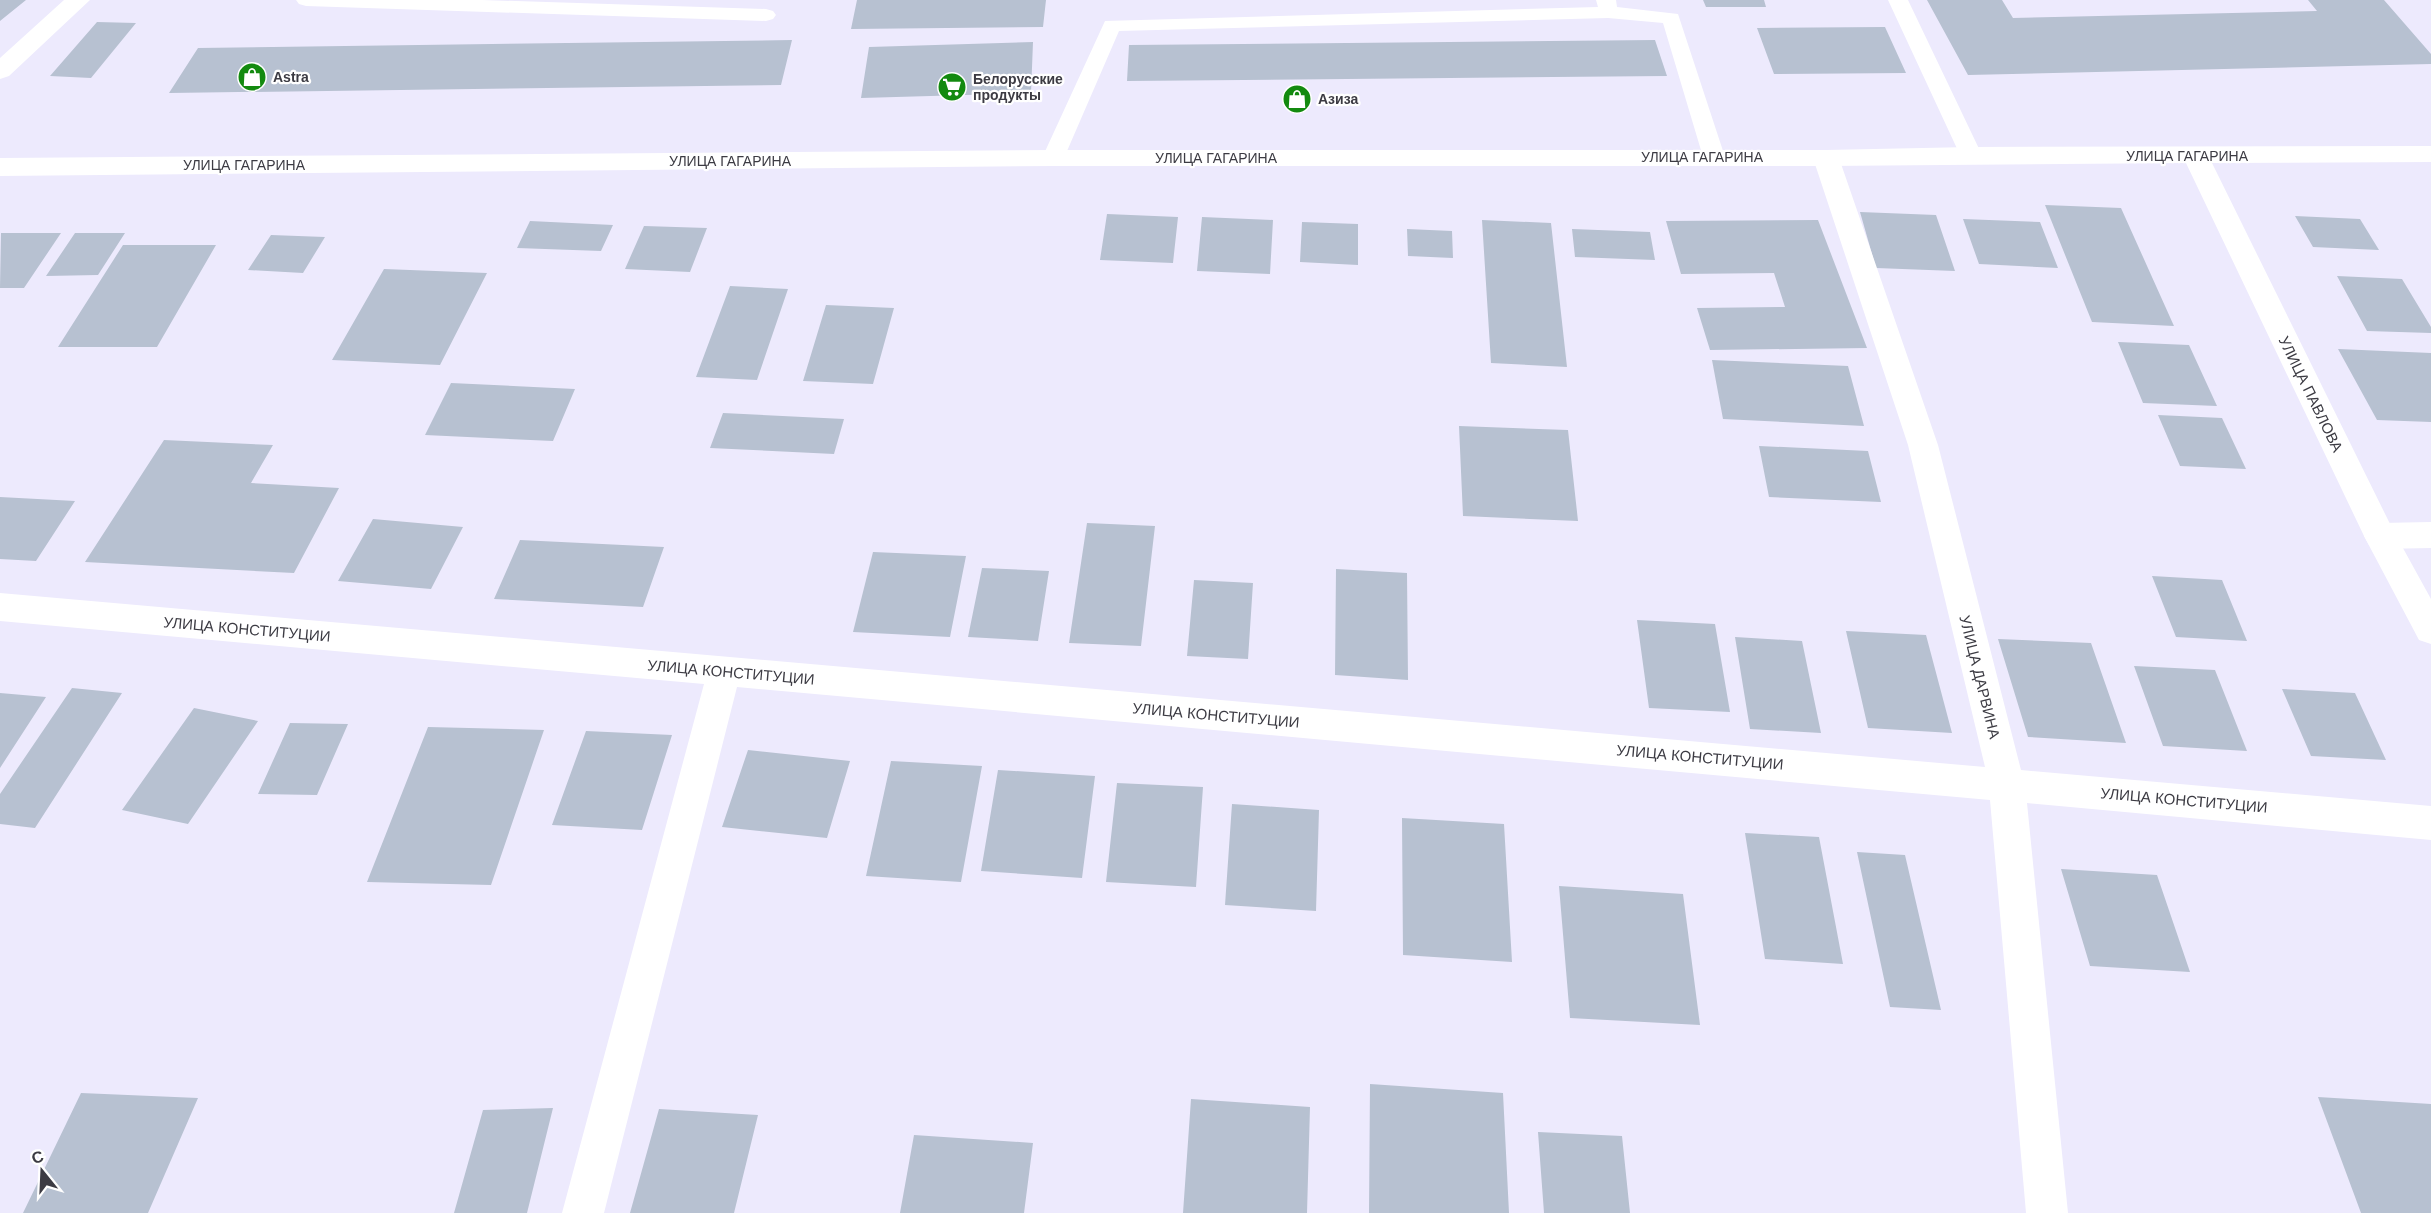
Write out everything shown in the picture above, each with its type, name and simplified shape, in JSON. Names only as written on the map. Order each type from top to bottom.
[{"type":"street","points":[[0,71],[78,0]]},
{"type":"street","name":"УЛИЦА ГАГАРИНА","points":[[0,167],[1053,158],[1826,158],[1971,155],[2431,154]]},
{"type":"street","name":"УЛИЦА ПАВЛОВА","points":[[2196,156],[2380,536],[2431,630]]},
{"type":"street","name":"УЛИЦА ДАРВИНА","points":[[1826,158],[1923,445],[2007,784],[2047,1213]]},
{"type":"street","points":[[2380,536],[2431,536]]},
{"type":"street","name":"УЛИЦА КОНСТИТУЦИИ","points":[[0,607],[2431,823]]},
{"type":"street","points":[[583,1213],[724,672]]},
{"type":"lane","points":[[306,0],[766,15]]},
{"type":"lane","points":[[1898,0],[1971,155]]},
{"type":"lane","points":[[1053,158],[1112,25],[1607,6],[1671,18],[1714,157]]},
{"type":"building","points":[[0,0],[26,0],[0,21]]},
{"type":"building","points":[[857,0],[1046,0],[1043,27],[851,29]]},
{"type":"building","points":[[1703,0],[1764,0],[1766,7],[1706,7]]},
{"type":"building","points":[[1927,0],[2002,0],[2013,18],[2317,11],[2308,0],[2384,0],[2431,54],[2431,64],[1968,75]]},
{"type":"building","points":[[97,22],[136,23],[91,78],[50,76]]},
{"type":"building","points":[[1885,27],[1906,73],[1774,74],[1757,28]]},
{"type":"building","points":[[792,40],[781,85],[169,93],[198,48]]},
{"type":"building","points":[[1655,40],[1667,76],[1127,81],[1129,45]]},
{"type":"building","points":[[1033,42],[1031,93],[861,98],[869,47]]},
{"type":"building","points":[[2045,205],[2121,208],[2174,326],[2092,322]]},
{"type":"building","points":[[1860,212],[1936,215],[1955,271],[1876,268]]},
{"type":"building","points":[[1107,214],[1178,217],[1173,263],[1100,260]]},
{"type":"building","points":[[2295,216],[2360,219],[2379,250],[2313,247]]},
{"type":"building","points":[[1202,217],[1273,220],[1270,274],[1197,271]]},
{"type":"building","points":[[1963,219],[2040,222],[2058,268],[1979,264]]},
{"type":"building","points":[[1482,220],[1551,223],[1567,367],[1491,363]]},
{"type":"building","points":[[1818,220],[1867,348],[1710,350],[1697,308],[1785,307],[1774,273],[1681,274],[1666,221]]},
{"type":"building","points":[[530,221],[613,225],[601,251],[517,248]]},
{"type":"building","points":[[1302,222],[1358,224],[1358,265],[1300,262]]},
{"type":"building","points":[[644,226],[707,228],[690,272],[625,269]]},
{"type":"building","points":[[1407,229],[1452,231],[1453,258],[1408,256]]},
{"type":"building","points":[[1572,229],[1650,232],[1655,260],[1575,257]]},
{"type":"building","points":[[1,233],[61,233],[24,288],[0,288]]},
{"type":"building","points":[[75,233],[125,233],[98,275],[46,276]]},
{"type":"building","points":[[271,235],[325,237],[303,273],[248,270]]},
{"type":"building","points":[[123,245],[216,245],[157,347],[58,347]]},
{"type":"building","points":[[384,269],[487,273],[440,365],[332,360]]},
{"type":"building","points":[[2337,276],[2402,279],[2431,327],[2431,333],[2367,331]]},
{"type":"building","points":[[730,286],[788,289],[757,380],[696,377]]},
{"type":"building","points":[[826,305],[894,308],[873,384],[803,381]]},
{"type":"building","points":[[2118,342],[2189,345],[2217,406],[2143,403]]},
{"type":"building","points":[[2338,349],[2431,353],[2431,422],[2377,420]]},
{"type":"building","points":[[1712,360],[1848,366],[1864,426],[1723,419]]},
{"type":"building","points":[[451,383],[575,389],[553,441],[425,435]]},
{"type":"building","points":[[723,413],[844,419],[834,454],[710,448]]},
{"type":"building","points":[[2158,415],[2222,418],[2246,469],[2180,466]]},
{"type":"building","points":[[1459,426],[1568,430],[1578,521],[1463,516]]},
{"type":"building","points":[[164,440],[273,445],[251,483],[339,488],[294,573],[85,562]]},
{"type":"building","points":[[1759,446],[1868,451],[1881,502],[1769,497]]},
{"type":"building","points":[[0,497],[75,501],[36,561],[0,559]]},
{"type":"building","points":[[373,519],[463,527],[431,589],[338,581]]},
{"type":"building","points":[[1087,523],[1155,526],[1141,646],[1069,643]]},
{"type":"building","points":[[520,540],[664,547],[643,607],[494,599]]},
{"type":"building","points":[[873,552],[966,556],[950,637],[853,632]]},
{"type":"building","points":[[982,568],[1049,571],[1038,641],[968,637]]},
{"type":"building","points":[[1336,569],[1407,573],[1408,680],[1335,675]]},
{"type":"building","points":[[2152,576],[2222,580],[2247,641],[2176,637]]},
{"type":"building","points":[[1194,580],[1253,583],[1248,659],[1187,656]]},
{"type":"building","points":[[1637,620],[1715,624],[1730,712],[1649,708]]},
{"type":"building","points":[[1846,631],[1926,635],[1952,733],[1868,728]]},
{"type":"building","points":[[1735,637],[1802,641],[1821,733],[1750,729]]},
{"type":"building","points":[[1998,639],[2091,643],[2126,743],[2028,737]]},
{"type":"building","points":[[2134,666],[2215,670],[2247,751],[2163,746]]},
{"type":"building","points":[[72,688],[122,693],[35,828],[0,824],[0,794]]},
{"type":"building","points":[[2282,689],[2355,693],[2386,760],[2311,756]]},
{"type":"building","points":[[0,693],[46,697],[0,768]]},
{"type":"building","points":[[194,708],[258,721],[188,824],[122,810]]},
{"type":"building","points":[[290,723],[348,724],[317,795],[258,794]]},
{"type":"building","points":[[428,727],[544,730],[491,885],[367,882]]},
{"type":"building","points":[[586,731],[672,735],[642,830],[552,825]]},
{"type":"building","points":[[748,750],[850,761],[827,838],[722,827]]},
{"type":"building","points":[[891,761],[982,766],[961,882],[866,876]]},
{"type":"building","points":[[998,770],[1095,776],[1082,878],[981,871]]},
{"type":"building","points":[[1117,783],[1203,787],[1196,887],[1106,882]]},
{"type":"building","points":[[1232,804],[1319,810],[1316,911],[1225,905]]},
{"type":"building","points":[[1402,818],[1504,824],[1512,962],[1403,955]]},
{"type":"building","points":[[1745,833],[1819,837],[1843,964],[1765,959]]},
{"type":"building","points":[[1857,852],[1905,855],[1941,1010],[1890,1007]]},
{"type":"building","points":[[2061,869],[2157,875],[2190,972],[2090,966]]},
{"type":"building","points":[[1559,886],[1683,894],[1700,1025],[1570,1018]]},
{"type":"building","points":[[1370,1084],[1503,1093],[1509,1213],[1369,1213]]},
{"type":"building","points":[[81,1093],[198,1098],[148,1213],[23,1213]]},
{"type":"building","points":[[2318,1097],[2431,1104],[2431,1213],[2361,1213]]},
{"type":"building","points":[[1191,1099],[1310,1107],[1307,1213],[1183,1213]]},
{"type":"building","points":[[553,1108],[527,1213],[454,1213],[483,1110]]},
{"type":"building","points":[[659,1109],[758,1115],[734,1213],[630,1213]]},
{"type":"building","points":[[1538,1132],[1622,1136],[1630,1213],[1544,1213]]},
{"type":"building","points":[[914,1135],[1033,1143],[1024,1213],[900,1213]]},
{"type":"place","name":"Astra","points":[[252,77]]},
{"type":"place","name":"Белорусские продукты","points":[[952,87]]},
{"type":"place","name":"Азиза","points":[[1297,99]]}]
